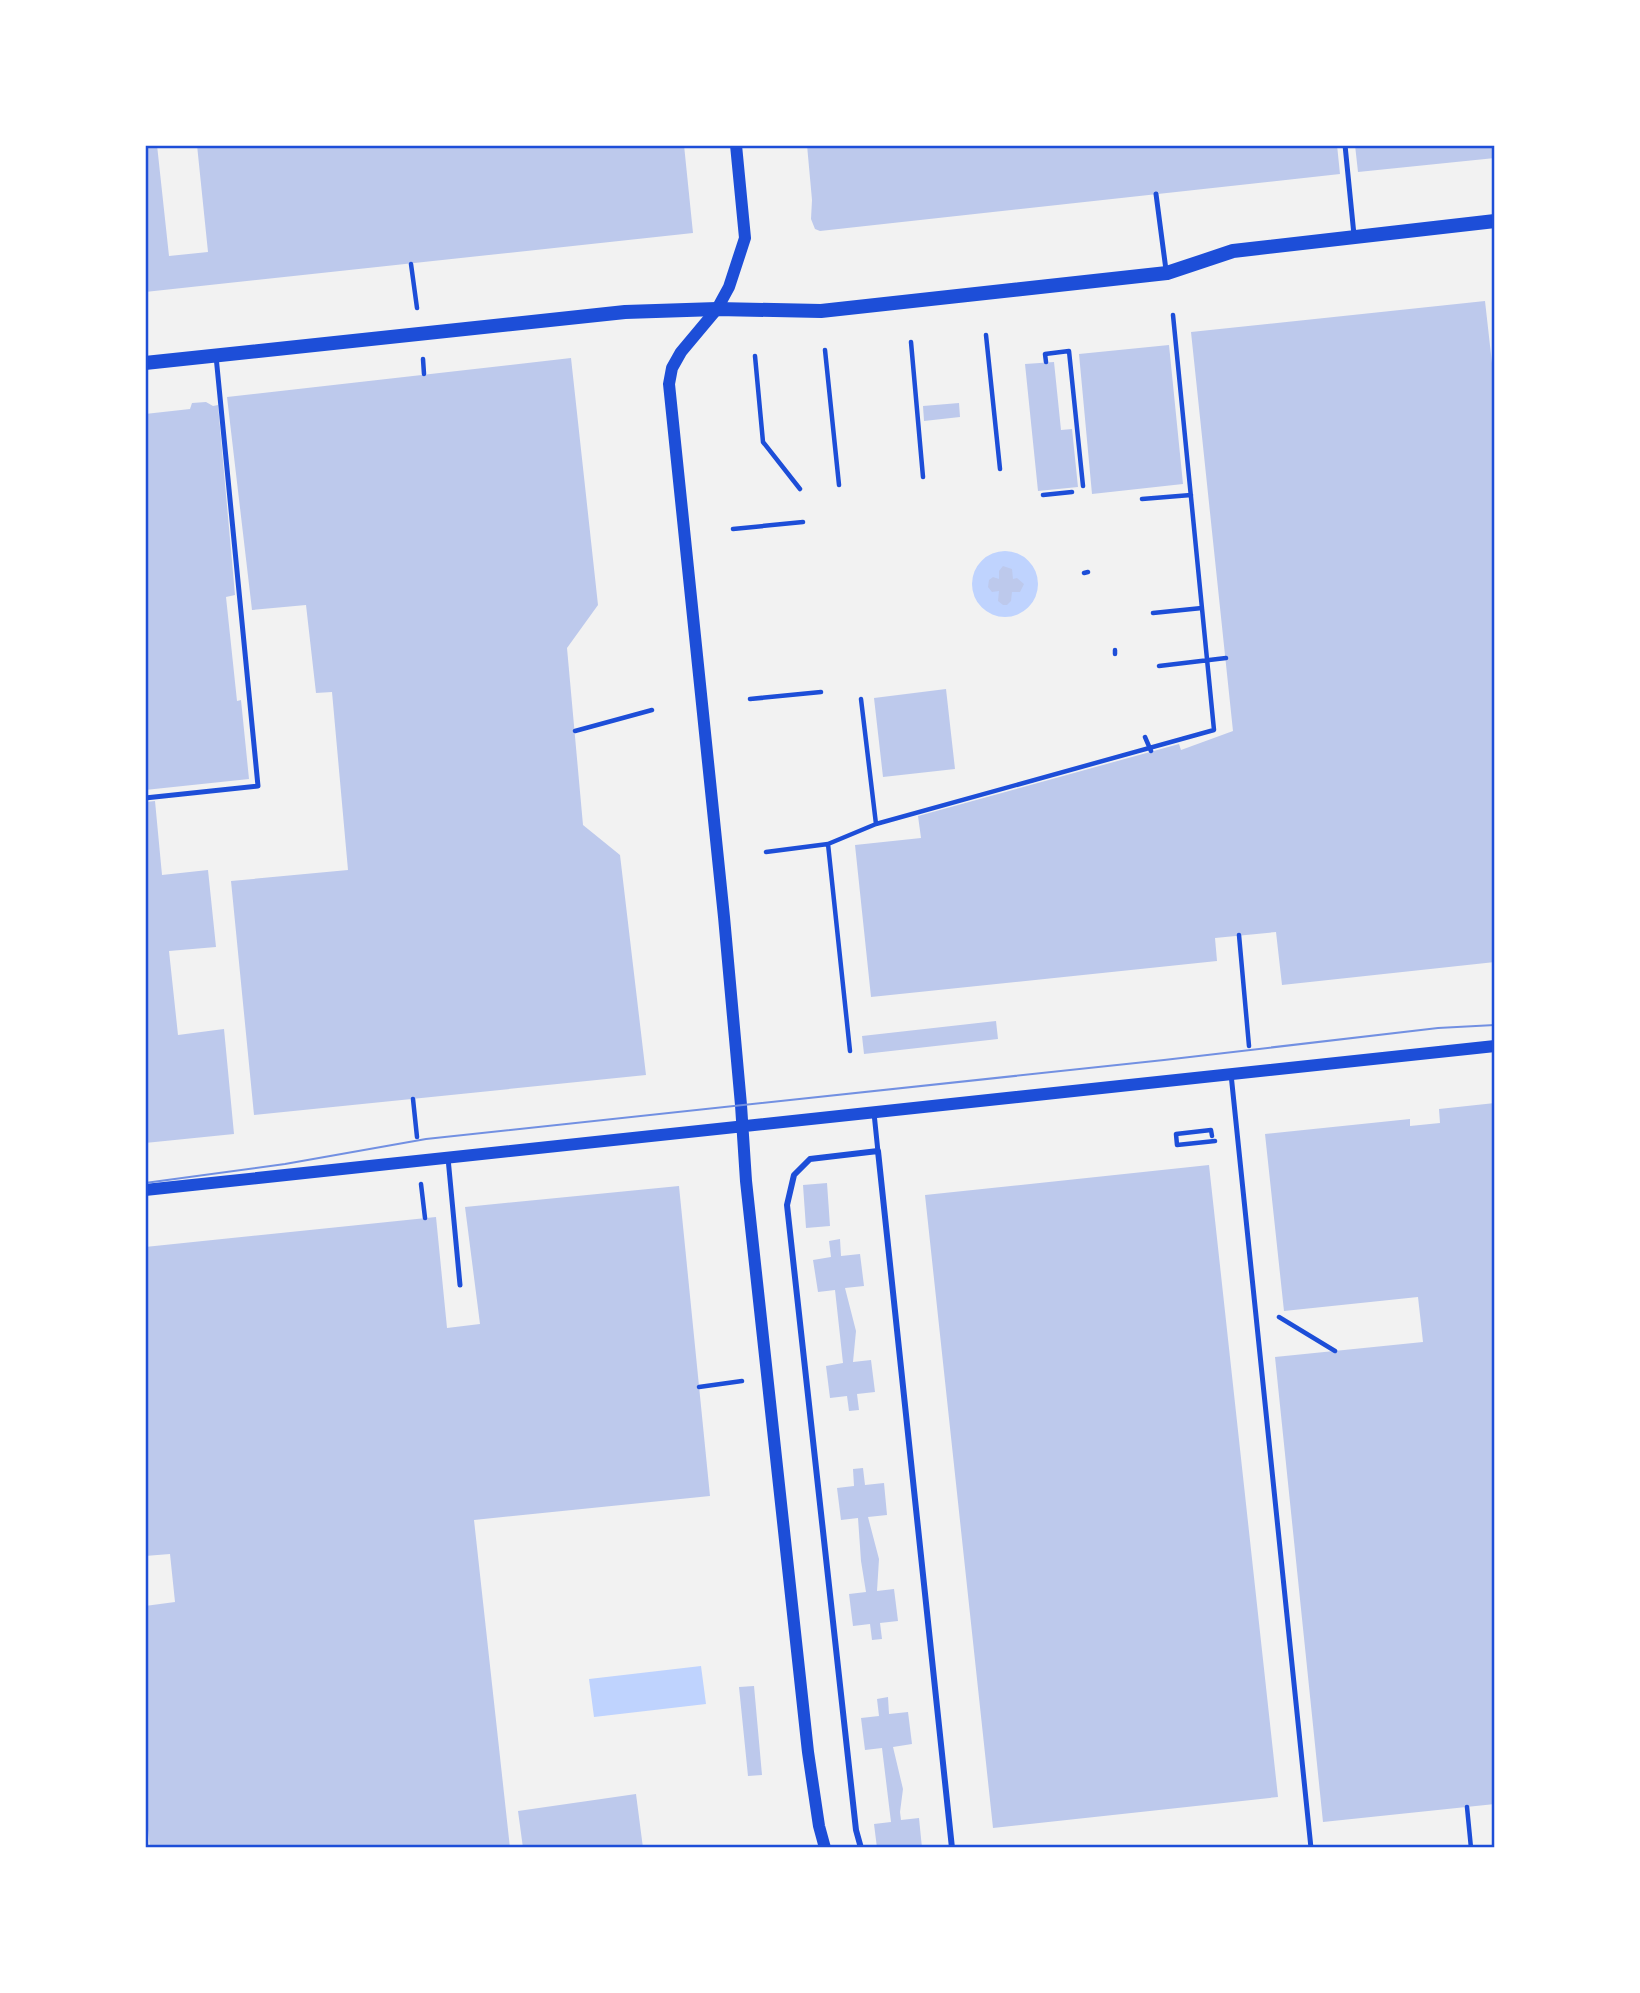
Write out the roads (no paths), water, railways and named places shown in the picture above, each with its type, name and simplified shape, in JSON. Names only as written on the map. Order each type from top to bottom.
[{"type":"main road","points":[[145,363],[625,312],[717,309],[821,311],[1167,273],[1233,251],[1495,221]]},
{"type":"street","points":[[736,145],[746,238],[729,287],[717,309],[681,352],[672,368],[669,384],[726,931],[746,1181],[808,1752],[825,1848]]},
{"type":"street","points":[[145,1190],[1495,1046]]},
{"type":"street","points":[[861,1848],[856,1830],[787,1205],[793,1175],[810,1159],[878,1151]]},
{"type":"lane","points":[[1345,145],[1354,238]]},
{"type":"lane","points":[[1156,194],[1167,273]]},
{"type":"lane","points":[[145,798],[258,786],[216,356]]},
{"type":"lane","points":[[1231,1074],[1311,1848]]},
{"type":"lane","points":[[874,1112],[952,1848]]},
{"type":"lane","points":[[448,1158],[460,1284]]},
{"type":"water","points":[[998,551],[1012,551],[1024,556],[1033,565],[1038,584],[1036,597],[1029,608],[1012,617],[998,617],[986,612],[977,603],[972,591],[972,577],[977,565],[986,556]]},
{"type":"water","points":[[701,1666],[706,1704],[594,1717],[589,1679]]},
{"type":"tram line","points":[[145,1183],[285,1164],[426,1139],[1438,1028],[1495,1025]]}]
